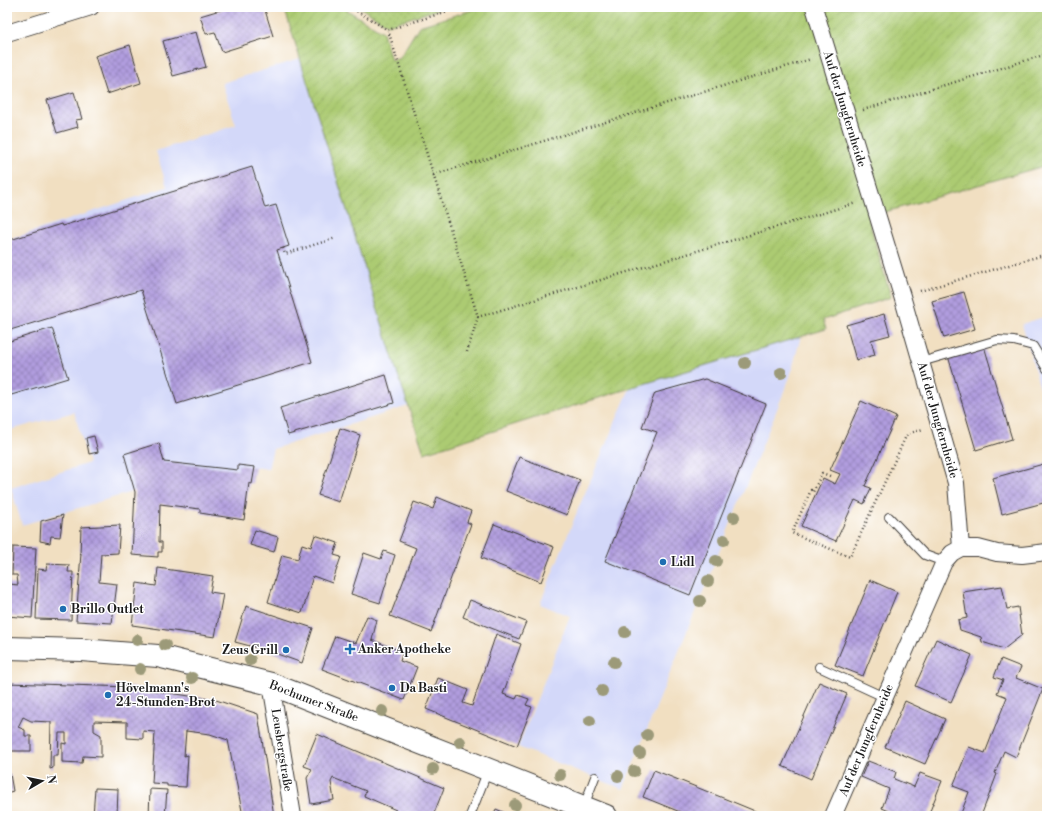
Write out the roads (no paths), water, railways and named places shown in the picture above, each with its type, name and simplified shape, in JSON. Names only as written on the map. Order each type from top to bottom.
[{"type":"main road","name":"Bochumer Straße","points":[[7,648],[81,650],[158,656],[271,684],[606,816]]},
{"type":"street","points":[[7,33],[91,7]]},
{"type":"street","name":"Auf der Jungfernheide","points":[[814,7],[902,296],[956,484],[961,548],[944,562],[833,816]]},
{"type":"street","points":[[961,548],[978,548],[997,553],[1022,555],[1047,552]]},
{"type":"street","name":"Leusbergstraße","points":[[271,684],[293,816]]},
{"type":"lane","points":[[921,362],[997,340],[1014,341],[1033,346],[1047,370]]},
{"type":"lane","points":[[888,517],[925,555],[944,562]]},
{"type":"lane","points":[[820,667],[884,697]]},
{"type":"lane","points":[[470,816],[489,769]]},
{"type":"lane","points":[[584,807],[595,777]]},
{"type":"place","name":"Lidl","points":[[663,562]]},
{"type":"place","name":"Brillo Outlet","points":[[63,609]]},
{"type":"place","name":"Anker Apotheke","points":[[350,649]]},
{"type":"place","name":"Zeus Grill","points":[[286,650]]},
{"type":"place","name":"Da Basti","points":[[392,688]]},
{"type":"place","name":"Hövelmann's 24-Stunden-Brot","points":[[108,695]]}]
